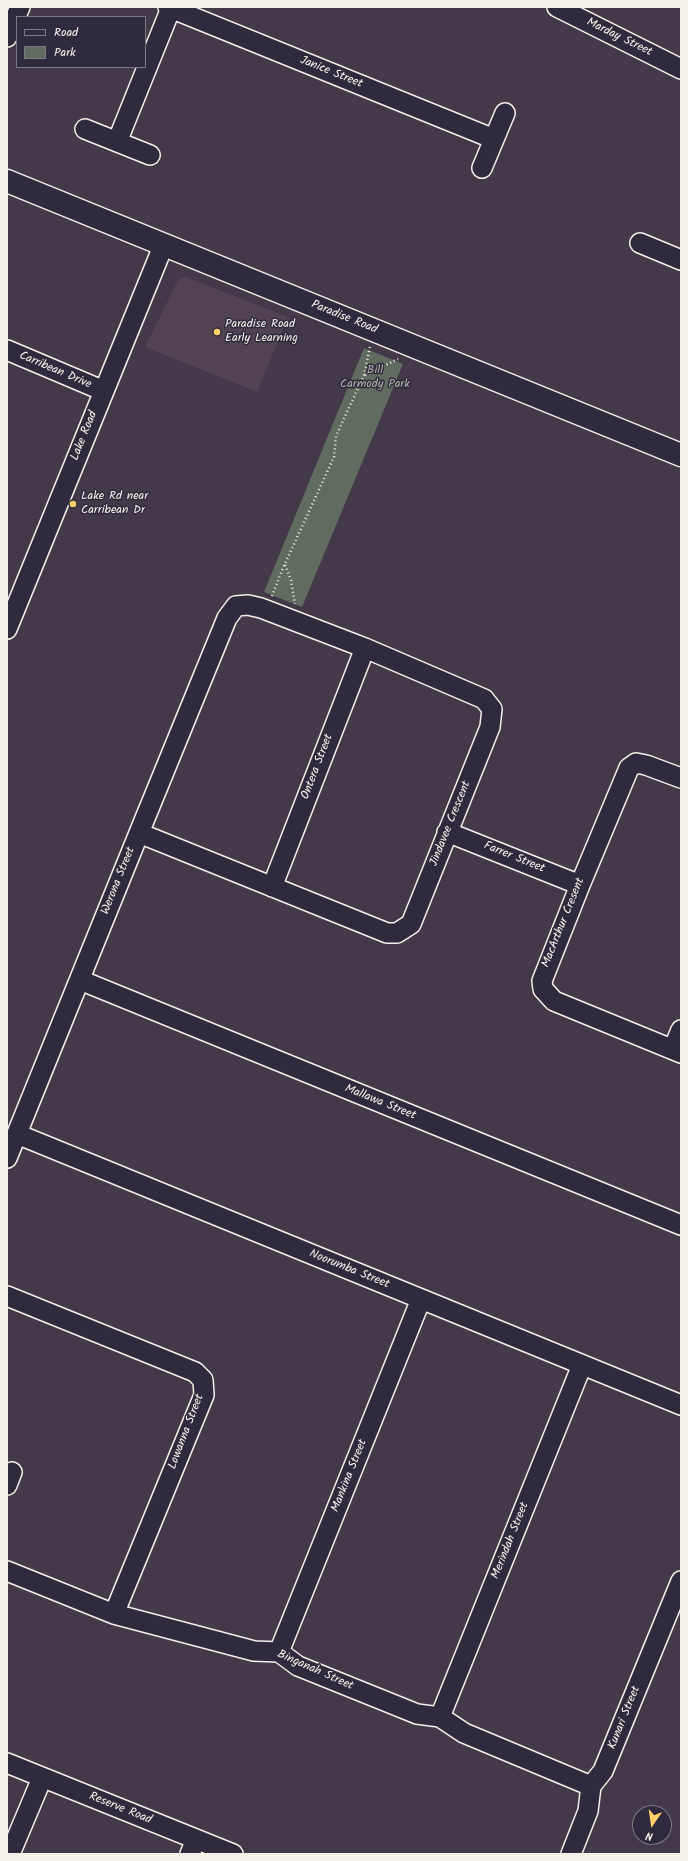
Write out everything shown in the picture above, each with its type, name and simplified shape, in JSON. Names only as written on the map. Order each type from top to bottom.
[{"type":"main road","name":"Paradise Road","points":[[7,180],[681,454]]},
{"type":"street","name":"Marday Street","points":[[557,7],[681,69]]},
{"type":"street","points":[[117,142],[170,8]]},
{"type":"street","name":"Janice Street","points":[[170,8],[494,139]]},
{"type":"street","points":[[7,37],[16,16]]},
{"type":"street","points":[[482,168],[504,113]]},
{"type":"street","points":[[85,129],[150,155]]},
{"type":"street","points":[[640,243],[681,260]]},
{"type":"street","name":"Lake Road","points":[[7,629],[164,244]]},
{"type":"street","name":"Carribean Drive","points":[[7,350],[104,391]]},
{"type":"street","name":"Jindavee Crescent","points":[[139,833],[387,933],[397,933],[411,924],[490,727],[492,709],[484,699],[365,648],[261,608],[248,605],[236,606]]},
{"type":"street","name":"Werona Street","points":[[7,1158],[227,618],[236,606]]},
{"type":"street","name":"Ontera Street","points":[[272,886],[365,648]]},
{"type":"street","name":"MacArthur Cresent","points":[[677,1051],[554,1001],[543,989],[544,974],[629,768],[636,764],[646,765],[681,778]]},
{"type":"street","name":"Farrer Street","points":[[448,832],[580,885]]},
{"type":"street","name":"Mallawa Street","points":[[80,980],[681,1225]]},
{"type":"street","points":[[677,1051],[681,1030]]},
{"type":"street","name":"Noorumba Street","points":[[17,1134],[681,1405]]},
{"type":"street","name":"Lowanna Street","points":[[7,1296],[194,1372],[203,1380],[204,1395],[114,1614]]},
{"type":"street","name":"Mankina Street","points":[[279,1652],[422,1299]]},
{"type":"street","name":"Merindah Street","points":[[440,1717],[582,1365]]},
{"type":"street","name":"Binganah Street","points":[[7,1571],[114,1614],[254,1650],[279,1652],[298,1666],[417,1714],[440,1717],[464,1733],[591,1786]]},
{"type":"street","name":"Kunari Street","points":[[591,1786],[603,1771],[681,1581]]},
{"type":"street","name":"Reserve Road","points":[[7,1764],[42,1778],[193,1846],[233,1854]]},
{"type":"street","points":[[10,1854],[42,1778]]},
{"type":"street","points":[[570,1854],[588,1811],[591,1786]]},
{"type":"path","points":[[271,598],[284,565],[334,457],[336,436],[364,375],[371,346]]},
{"type":"path","points":[[364,375],[400,358]]},
{"type":"path","points":[[284,565],[295,595],[296,609]]},
{"type":"shaded area","name":"Paradise Road Early Learning","points":[[185,277],[288,317],[257,392],[145,347],[178,280]]},
{"type":"green space","name":"Bill Carmody Park","points":[[364,348],[403,364],[302,607],[264,592]]},
{"type":"place","name":"Paradise Road Early Learning","points":[[217,332]]},
{"type":"place","name":"Lake Rd near Carribean Dr","points":[[73,504]]}]
